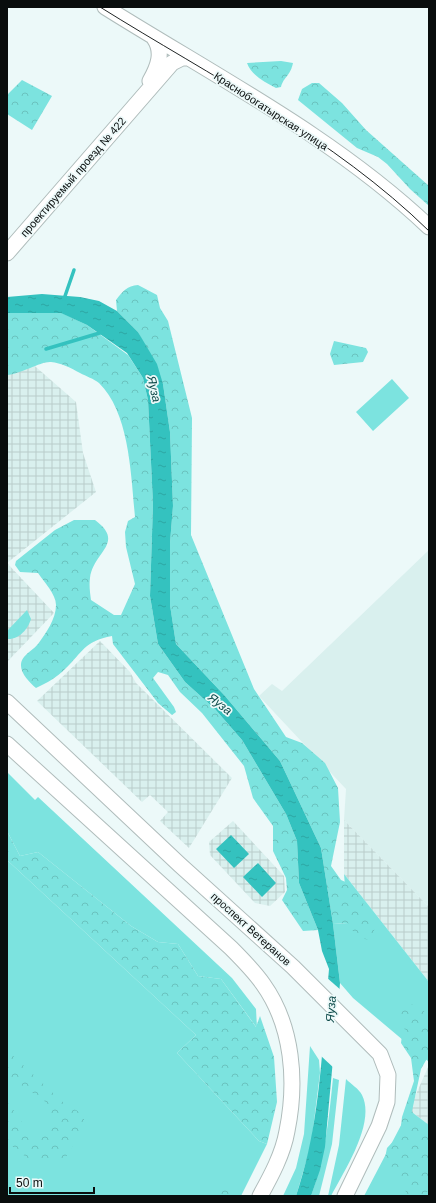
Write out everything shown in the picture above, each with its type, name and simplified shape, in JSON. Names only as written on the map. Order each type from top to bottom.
[{"type":"main road","name":"Краснобогатырская улица","points":[[105,7],[187,58],[271,107],[335,151],[409,208],[429,227]]},
{"type":"main road","name":"проектируемый проезд № 422","points":[[140,100],[157,70],[160,55],[154,38]]},
{"type":"main road","name":"проектируемый проезд № 422","points":[[7,253],[172,62],[182,58],[187,58]]},
{"type":"main road","name":"проспект Ветеранов","points":[[7,702],[180,865],[292,967],[380,1054],[387,1068],[389,1088],[387,1102],[379,1126],[344,1196]]},
{"type":"main road","points":[[7,744],[231,948],[264,984],[278,1010],[283,1024],[290,1050],[293,1072],[287,1132],[272,1174],[260,1196]]},
{"type":"shaded area","points":[[12,346],[76,402],[83,453],[96,492],[7,563],[7,347]]},
{"type":"shaded area","points":[[429,550],[429,907],[344,820],[346,789],[259,696],[272,684],[282,691]]},
{"type":"shaded area","points":[[7,563],[54,613],[7,662]]},
{"type":"shaded area","points":[[100,641],[130,672],[136,683],[232,778],[189,848],[160,821],[168,812],[150,795],[142,802],[37,701]]},
{"type":"shaded area","points":[[344,820],[429,907],[429,982],[344,874]]},
{"type":"shaded area","points":[[233,821],[284,876],[285,892],[270,906],[255,903],[210,855],[209,842]]},
{"type":"shaded area","points":[[429,1065],[429,1125],[409,1110]]},
{"type":"green space","points":[[281,61],[293,63],[281,87],[276,88],[255,75],[247,63]]},
{"type":"green space","points":[[22,80],[52,96],[32,130],[7,114],[7,95]]},
{"type":"green space","points":[[312,83],[319,83],[342,103],[366,130],[429,186],[429,206],[410,189],[387,164],[378,157],[357,148],[298,100],[302,89]]},
{"type":"green space","points":[[138,285],[157,295],[160,308],[168,321],[192,418],[191,535],[254,689],[286,737],[302,743],[325,763],[338,788],[340,822],[331,866],[341,880],[350,884],[365,906],[375,926],[372,940],[357,938],[348,923],[333,924],[321,848],[280,761],[225,696],[176,644],[170,605],[170,543],[173,506],[170,432],[163,384],[138,332],[117,311],[116,300],[128,288]]},
{"type":"green space","points":[[7,313],[62,313],[87,325],[128,355],[143,378],[148,400],[153,504],[150,596],[158,644],[185,682],[215,709],[242,740],[286,814],[297,841],[299,883],[318,930],[303,931],[282,900],[287,890],[286,878],[273,851],[273,826],[253,798],[244,766],[202,713],[180,692],[168,675],[158,672],[153,678],[174,707],[176,712],[172,715],[158,703],[113,644],[112,636],[90,644],[59,675],[36,688],[29,682],[22,670],[21,666],[24,657],[38,644],[47,631],[56,610],[56,605],[52,592],[38,573],[20,572],[15,565],[16,561],[55,530],[74,520],[95,520],[104,528],[108,535],[108,542],[92,569],[90,578],[91,600],[114,615],[121,615],[135,584],[126,547],[125,532],[128,521],[135,517],[130,465],[123,428],[117,411],[109,396],[95,380],[70,368],[51,362],[42,363],[7,375]]},
{"type":"green space","points":[[334,341],[366,348],[368,352],[363,362],[334,365],[330,354]]},
{"type":"green space","points":[[392,379],[409,398],[373,431],[356,412]]},
{"type":"green space","points":[[27,610],[31,619],[28,626],[19,636],[7,639],[7,631]]},
{"type":"green space","points":[[7,772],[35,800],[38,797],[232,978],[256,1009],[257,1028],[221,979],[198,976],[178,944],[158,942],[131,926],[38,852],[20,856],[7,831]]},
{"type":"green space","points":[[7,831],[20,856],[38,852],[131,926],[158,942],[178,944],[198,976],[221,979],[256,1027],[260,1016],[274,1057],[277,1102],[267,1144],[259,1141],[177,1053],[196,1035],[7,860]]},
{"type":"green space","points":[[7,860],[196,1035],[177,1053],[259,1141],[267,1144],[241,1196],[7,1196]]},
{"type":"green space","points":[[344,874],[429,982],[429,1062],[353,998],[340,983],[333,924],[348,923]]},
{"type":"green space","points":[[404,1003],[419,1007],[423,1010],[429,1026],[429,1040],[426,1042],[429,1047],[429,1055],[421,1069],[412,1111],[420,1127],[429,1131],[429,1190],[423,1196],[407,1196],[399,1168],[388,1166],[385,1158],[387,1148],[400,1134],[402,1117],[414,1081],[411,1058],[401,1043],[402,1035],[406,1030],[401,1027],[398,1020],[399,1008]]},
{"type":"green space","points":[[310,1046],[319,1060],[320,1073],[311,1145],[296,1196],[283,1196],[296,1168],[304,1134]]},
{"type":"green space","points":[[10,1053],[63,1102],[84,1115],[84,1127],[66,1157],[54,1163],[31,1161],[7,1142],[7,1101],[30,1133],[42,1137],[51,1125],[47,1103],[11,1078],[7,1071],[7,1055]]},
{"type":"green space","points":[[333,1078],[339,1080],[332,1144],[319,1196],[311,1196],[323,1153]]},
{"type":"green space","points":[[346,1079],[362,1095],[365,1106],[365,1119],[357,1147],[331,1196],[328,1196],[339,1145]]},
{"type":"green space","points":[[409,1110],[429,1125],[429,1196],[364,1196]]},
{"type":"green space","points":[[224,1181],[229,1183],[230,1194],[228,1196],[209,1196],[221,1186]]},
{"type":"water","name":"Яуза","points":[[42,294],[80,297],[99,301],[117,311],[138,332],[157,364],[163,384],[170,432],[173,506],[170,543],[170,605],[176,644],[225,696],[280,761],[321,848],[333,924],[340,983],[325,1147],[320,1170],[311,1196],[296,1196],[311,1140],[316,1112],[329,969],[322,951],[318,930],[299,883],[297,841],[286,814],[242,740],[215,709],[185,682],[158,644],[150,596],[153,504],[148,400],[143,378],[127,353],[87,325],[61,313],[7,313],[7,297]]},
{"type":"water","points":[[231,835],[249,854],[234,868],[216,849]]},
{"type":"water","points":[[258,863],[276,883],[262,897],[243,877]]},
{"type":"pier","points":[[326,977],[342,991],[336,1070],[320,1055]]},
{"type":"waterway","points":[[64,299],[74,270]]},
{"type":"waterway","points":[[46,349],[103,332]]},
{"type":"tram line","points":[[100,7],[271,110],[313,138],[392,198],[429,231]]}]
